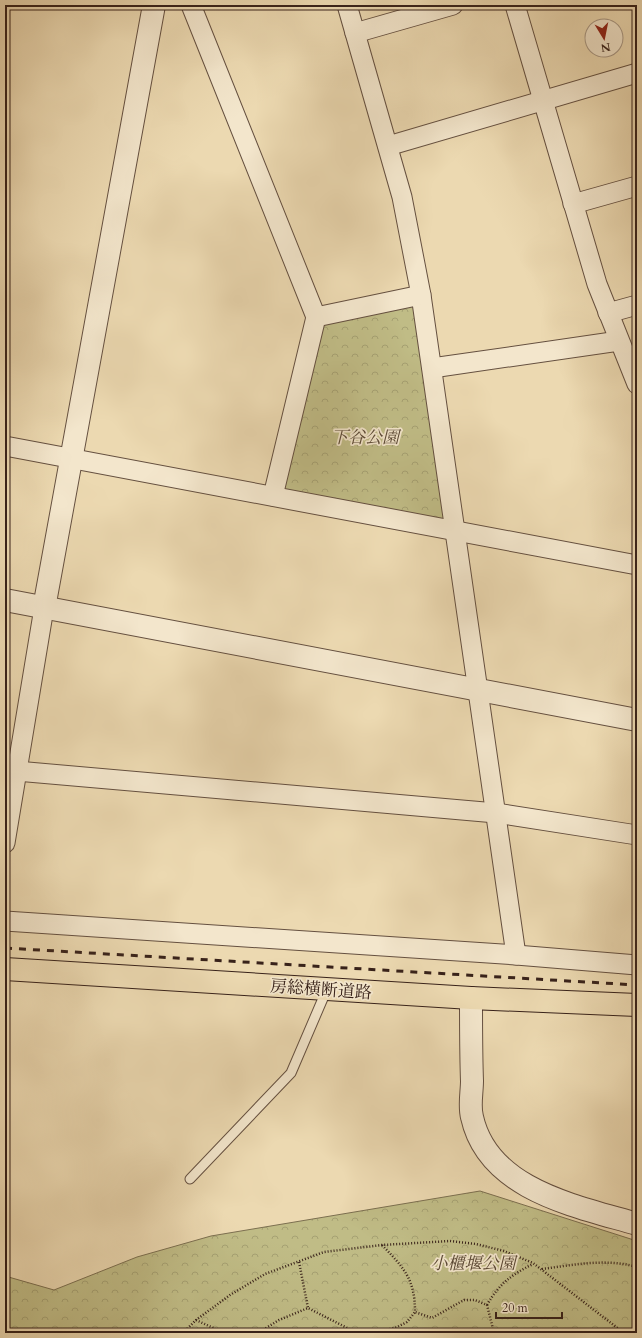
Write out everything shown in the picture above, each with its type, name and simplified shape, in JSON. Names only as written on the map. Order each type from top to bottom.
[{"type":"highway","name":"房総横断道路","points":[[5,969],[471,998],[637,1005]]},
{"type":"street","points":[[5,842],[11,771],[44,608],[154,5]]},
{"type":"street","points":[[191,5],[316,317],[273,496]]},
{"type":"street","points":[[347,5],[402,197],[421,295],[516,955]]},
{"type":"street","points":[[355,33],[453,5]]},
{"type":"street","points":[[515,5],[597,284],[637,384]]},
{"type":"street","points":[[388,146],[637,73]]},
{"type":"street","points":[[573,204],[637,186]]},
{"type":"street","points":[[316,317],[421,295]]},
{"type":"street","points":[[608,313],[637,305]]},
{"type":"street","points":[[432,368],[619,341]]},
{"type":"street","points":[[5,446],[637,565]]},
{"type":"street","points":[[5,600],[637,720]]},
{"type":"street","points":[[11,771],[496,813],[637,835]]},
{"type":"street","points":[[5,921],[516,955],[637,965]]},
{"type":"street","points":[[471,998],[472,1117],[479,1138],[488,1155],[508,1174],[534,1189],[561,1201],[637,1224]]},
{"type":"lane","points":[[190,1179],[291,1073],[327,989]]},
{"type":"path","points":[[183,1333],[196,1320],[230,1294],[259,1277],[324,1252],[382,1245],[450,1241],[476,1244],[504,1251],[533,1263],[624,1333]]},
{"type":"path","points":[[258,1333],[279,1320],[308,1308],[357,1333],[375,1332],[396,1328],[408,1322],[415,1312],[413,1288],[409,1276],[382,1245]]},
{"type":"path","points":[[298,1262],[308,1308]]},
{"type":"path","points":[[494,1333],[487,1305],[504,1282],[516,1272],[533,1263]]},
{"type":"path","points":[[542,1269],[596,1263],[612,1263],[637,1267]]},
{"type":"path","points":[[415,1312],[432,1318],[464,1300],[475,1300],[487,1305]]},
{"type":"path","points":[[196,1320],[224,1333]]},
{"type":"green space","name":"下谷公園","points":[[421,295],[454,530],[273,496],[316,317]]},
{"type":"green space","name":"小櫃堰公園","points":[[480,1191],[637,1241],[637,1333],[5,1333],[5,1276],[54,1290],[137,1257],[211,1236]]},
{"type":"railway","points":[[5,948],[637,985]]}]
